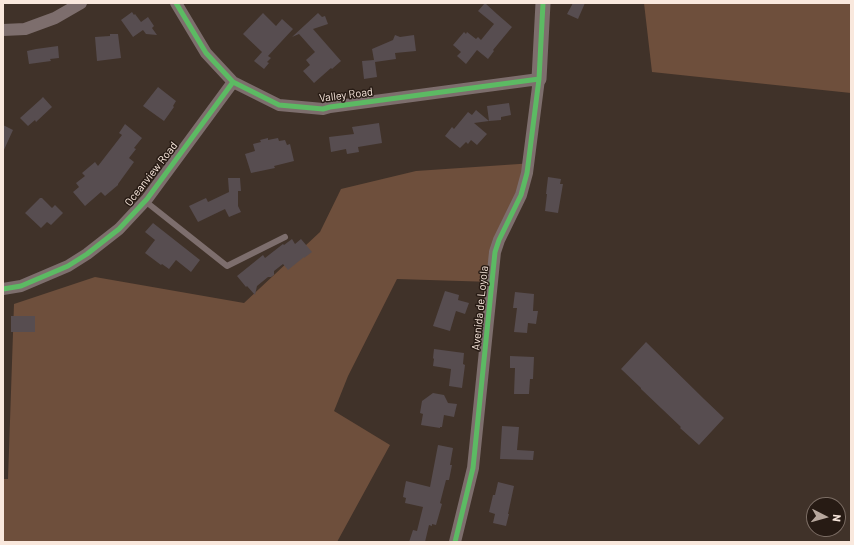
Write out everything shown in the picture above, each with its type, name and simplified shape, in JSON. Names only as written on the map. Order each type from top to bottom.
[{"type":"street","points":[[3,30],[25,29],[55,18],[81,3]]},
{"type":"street","name":"Valley Road","points":[[176,3],[206,53],[233,82],[280,105],[323,109],[539,79]]},
{"type":"street","points":[[539,79],[543,3]]},
{"type":"street","name":"Avenida de Loyola","points":[[455,542],[473,468],[496,252],[499,240],[521,195],[528,173],[539,79]]},
{"type":"street","name":"Oceanview Road","points":[[3,289],[21,286],[68,266],[87,254],[120,229],[145,201],[233,82]]},
{"type":"lane","points":[[145,201],[227,266],[285,236]]},
{"type":"shaded area","points":[[644,3],[851,3],[851,93],[652,72]]},
{"type":"shaded area","points":[[534,163],[499,240],[493,282],[397,279],[348,376],[334,411],[390,445],[337,542],[3,542],[3,479],[8,479],[14,304],[95,277],[244,303],[320,232],[341,189],[416,171]]},
{"type":"building","points":[[485,3],[512,27],[493,50],[494,51],[488,59],[477,50],[466,64],[457,56],[461,52],[453,45],[464,32],[466,34],[467,32],[476,39],[478,37],[481,40],[494,24],[478,11]]},
{"type":"building","points":[[573,3],[585,3],[578,19],[567,14]]},
{"type":"building","points":[[132,12],[141,22],[148,17],[154,26],[152,28],[157,35],[146,34],[143,30],[133,37],[121,20]]},
{"type":"building","points":[[263,13],[276,26],[282,19],[293,29],[268,56],[271,58],[267,62],[269,63],[264,69],[254,61],[262,52],[243,34]]},
{"type":"building","points":[[318,13],[322,17],[325,16],[328,24],[313,29],[341,61],[314,83],[303,71],[310,65],[306,60],[315,52],[299,34],[292,37]]},
{"type":"building","points":[[110,34],[118,34],[121,58],[97,61],[95,37],[110,36]]},
{"type":"building","points":[[395,35],[400,37],[414,35],[416,51],[395,53],[396,59],[375,62],[377,77],[364,79],[362,61],[374,60],[372,49],[393,40]]},
{"type":"building","points":[[58,46],[59,58],[50,59],[51,61],[29,64],[27,51]]},
{"type":"building","points":[[158,87],[176,101],[173,106],[174,107],[164,121],[143,106]]},
{"type":"building","points":[[43,97],[52,107],[36,122],[35,120],[28,126],[20,118]]},
{"type":"building","points":[[509,103],[511,115],[501,117],[501,120],[489,121],[487,106]]},
{"type":"building","points":[[476,110],[489,121],[474,123],[487,134],[477,145],[471,140],[468,144],[466,142],[460,148],[445,136],[452,127],[454,129],[468,112],[472,115]]},
{"type":"building","points":[[379,123],[382,143],[358,147],[359,152],[347,154],[346,149],[331,152],[329,137],[354,134],[352,127]]},
{"type":"building","points":[[125,124],[142,138],[134,148],[136,149],[129,158],[134,162],[118,185],[105,196],[101,192],[85,206],[73,192],[79,187],[76,183],[85,176],[82,173],[95,162],[98,166],[122,135],[119,133]]},
{"type":"building","points":[[3,125],[13,130],[3,152]]},
{"type":"building","points":[[268,138],[268,140],[278,138],[279,141],[285,140],[287,145],[290,144],[294,161],[274,166],[275,168],[251,173],[245,154],[255,151],[253,144]]},
{"type":"building","points":[[548,177],[561,179],[560,184],[563,184],[558,213],[545,211]]},
{"type":"building","points":[[228,178],[240,178],[241,191],[238,191],[238,206],[241,212],[229,217],[225,209],[198,222],[189,206],[206,198],[208,202],[229,192]]},
{"type":"building","points":[[40,198],[42,198],[52,208],[55,205],[63,213],[51,225],[47,222],[41,228],[25,213]]},
{"type":"building","points":[[153,223],[200,260],[191,272],[176,260],[169,269],[145,253],[155,240],[145,232]]},
{"type":"building","points":[[292,239],[295,244],[301,239],[312,252],[288,270],[283,264],[274,271],[274,275],[268,277],[257,286],[255,295],[237,276],[263,255],[265,258]]},
{"type":"building","points":[[445,291],[459,295],[458,300],[469,303],[465,314],[456,311],[450,331],[433,326]]},
{"type":"building","points":[[515,292],[534,294],[533,311],[538,311],[536,324],[528,323],[527,333],[514,332],[517,308],[513,308]]},
{"type":"building","points":[[11,316],[35,316],[35,332],[11,332]]},
{"type":"building","points":[[646,342],[724,418],[699,445],[621,369]]},
{"type":"building","points":[[434,349],[464,353],[463,364],[465,365],[462,388],[449,386],[451,369],[433,366]]},
{"type":"building","points":[[510,356],[534,357],[533,379],[530,379],[529,394],[514,394],[515,368],[510,368]]},
{"type":"building","points":[[433,393],[444,395],[448,403],[457,404],[454,417],[444,415],[442,427],[440,428],[421,425],[423,414],[420,413],[422,401]]},
{"type":"building","points":[[502,426],[519,427],[517,450],[534,451],[533,460],[500,459]]},
{"type":"building","points":[[438,445],[453,448],[449,480],[446,480],[440,503],[442,504],[436,525],[429,525],[425,542],[409,542],[413,530],[417,531],[423,507],[405,503],[406,498],[403,497],[406,481],[430,487]]},
{"type":"building","points":[[498,482],[514,486],[506,526],[493,523],[495,514],[489,512]]},
{"type":"cycle path","points":[[176,3],[206,53],[233,82],[279,105],[323,109],[539,79]]},
{"type":"cycle path","points":[[455,542],[473,468],[495,252],[499,240],[521,195],[527,173],[539,79],[543,3]]},
{"type":"cycle path","points":[[3,289],[21,286],[68,266],[87,254],[119,229],[147,199],[233,82]]}]
